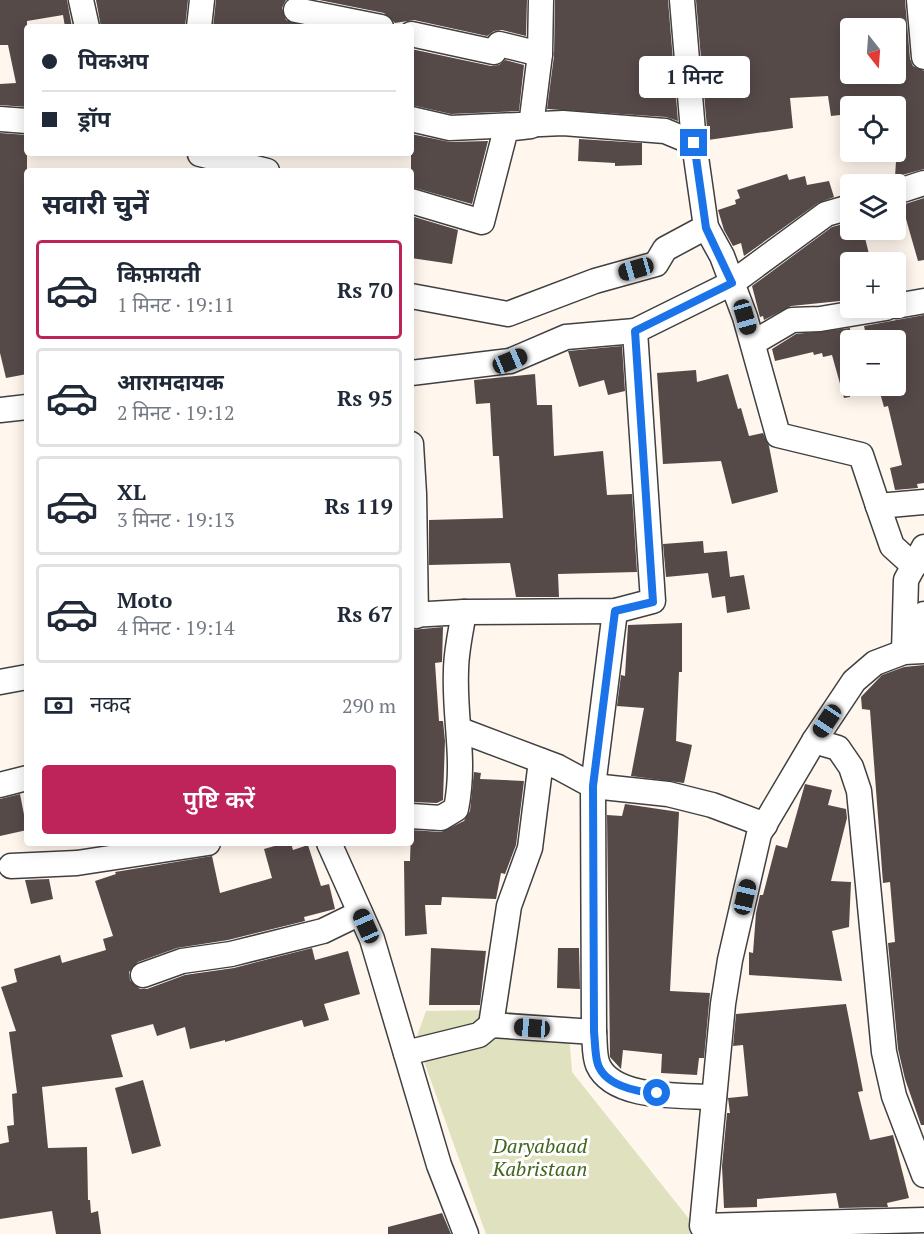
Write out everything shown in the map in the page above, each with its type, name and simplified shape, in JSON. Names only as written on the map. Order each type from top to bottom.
[{"type":"street","points":[[81,0],[86,24]]},
{"type":"street","points":[[199,24],[202,0]]},
{"type":"street","points":[[531,126],[540,54],[541,0]]},
{"type":"street","points":[[682,0],[694,143],[706,228],[732,283],[753,343],[778,435],[861,455],[892,546],[919,557],[906,580],[914,652]]},
{"type":"street","points":[[919,0],[924,57]]},
{"type":"street","points":[[294,12],[364,24]]},
{"type":"street","points":[[414,35],[494,52],[498,44],[540,54]]},
{"type":"street","points":[[0,119],[24,121]]},
{"type":"street","points":[[414,120],[450,128],[531,126]]},
{"type":"street","points":[[414,202],[482,222],[506,129],[563,123],[665,131],[694,143]]},
{"type":"street","points":[[199,159],[250,168]]},
{"type":"street","points":[[906,189],[924,183]]},
{"type":"street","points":[[414,373],[510,361],[566,337],[635,331],[732,283],[826,214],[840,210]]},
{"type":"street","points":[[414,297],[508,314],[595,281],[656,264],[665,249],[706,228]]},
{"type":"street","points":[[906,304],[924,301]]},
{"type":"street","points":[[753,343],[792,320],[820,320],[840,316]]},
{"type":"street","points":[[414,616],[464,612],[615,611],[653,602],[635,331]]},
{"type":"street","points":[[0,410],[24,407]]},
{"type":"street","points":[[878,506],[924,502]]},
{"type":"street","points":[[615,611],[593,786],[594,1032],[597,1064],[608,1079],[638,1092],[714,1096]]},
{"type":"street","points":[[414,816],[441,818],[456,809],[461,783],[456,669],[464,612]]},
{"type":"street","points":[[914,652],[924,614]]},
{"type":"street","points":[[914,652],[875,663],[854,681],[814,741],[759,834],[730,960],[702,1226],[924,1220]]},
{"type":"street","points":[[0,682],[24,678]]},
{"type":"street","points":[[460,730],[541,761],[593,786],[668,794],[712,805],[765,825]]},
{"type":"street","points":[[814,741],[838,748],[851,767],[859,791],[884,1052],[894,1095],[924,1175]]},
{"type":"street","points":[[406,1053],[479,1035],[490,1025],[509,906],[530,848],[541,761]]},
{"type":"street","points":[[0,785],[24,779]]},
{"type":"street","points":[[11,866],[77,863],[188,846]]},
{"type":"street","points":[[330,846],[372,939],[439,1165],[466,1234]]},
{"type":"street","points":[[143,975],[182,961],[231,954],[323,931],[360,913]]},
{"type":"street","points":[[490,1025],[594,1032]]},
{"type":"green space","name":"Daryabaad Kabristaan","points":[[495,1010],[568,1020],[572,1072],[701,1234],[486,1234],[416,1039],[426,1011]]},
{"type":"building","points":[[0,0],[67,0],[71,24],[64,24],[63,15],[27,21],[27,24],[24,24],[24,107],[0,105],[0,84],[16,83],[8,45],[0,45]]},
{"type":"building","points":[[96,0],[188,0],[185,24],[100,24]]},
{"type":"building","points":[[216,0],[286,0],[282,8],[286,20],[299,24],[213,24]]},
{"type":"building","points":[[319,0],[527,0],[526,36],[502,30],[494,31],[487,36],[414,20],[395,23],[384,13]]},
{"type":"building","points":[[555,0],[668,0],[678,121],[666,117],[547,109],[554,56]]},
{"type":"building","points":[[696,0],[905,0],[910,59],[913,66],[924,71],[924,169],[906,174],[895,174],[896,162],[906,162],[906,96],[840,96],[840,115],[831,116],[828,96],[790,98],[793,128],[708,140]]},
{"type":"building","points":[[414,50],[491,66],[499,65],[505,60],[524,65],[519,111],[451,114],[414,106]]},
{"type":"building","points":[[0,133],[24,135],[24,156],[27,156],[27,168],[24,168],[24,375],[6,378],[0,353]]},
{"type":"building","points":[[414,135],[450,142],[488,141],[472,204],[414,188],[414,168],[411,168],[411,156],[414,156]]},
{"type":"building","points":[[579,139],[642,143],[642,165],[615,166],[615,163],[578,161]]},
{"type":"building","points":[[787,174],[789,180],[805,176],[807,185],[829,181],[834,197],[818,203],[744,256],[741,243],[733,246],[724,230],[718,210],[736,204],[735,200],[740,198],[737,190]]},
{"type":"building","points":[[924,198],[924,260],[918,261],[906,219],[906,204]]},
{"type":"building","points":[[414,217],[458,230],[452,264],[414,258]]},
{"type":"building","points":[[840,225],[840,240],[866,240],[868,252],[840,252],[840,301],[791,306],[764,320],[763,316],[760,317],[752,286],[832,227]]},
{"type":"building","points":[[924,315],[924,483],[917,484],[918,488],[895,490],[890,468],[902,465],[888,406],[884,407],[881,396],[906,396],[906,330],[865,330],[864,326]]},
{"type":"building","points":[[850,328],[850,330],[840,330],[840,384],[832,355],[823,357],[822,353],[814,355],[813,352],[775,361],[772,349],[796,334]]},
{"type":"building","points":[[622,346],[625,391],[608,395],[604,380],[579,387],[568,351]]},
{"type":"building","points":[[696,370],[697,382],[728,374],[749,436],[763,433],[769,446],[778,492],[732,504],[721,461],[663,464],[657,373]]},
{"type":"building","points":[[535,374],[537,405],[552,405],[554,456],[603,451],[607,495],[632,494],[637,572],[558,574],[559,597],[516,597],[510,563],[429,565],[429,520],[503,518],[499,456],[493,456],[490,403],[476,404],[474,380]]},
{"type":"building","points":[[703,541],[704,553],[727,551],[730,577],[744,575],[750,609],[727,613],[725,596],[712,598],[708,573],[666,577],[663,544]]},
{"type":"building","points":[[682,623],[682,672],[679,672],[676,741],[692,745],[684,783],[631,776],[644,708],[617,706],[621,675],[625,676],[628,625]]},
{"type":"building","points":[[443,627],[442,662],[435,663],[439,721],[443,721],[445,741],[443,800],[437,803],[414,802],[414,630]]},
{"type":"building","points":[[924,665],[924,1125],[921,1125],[905,1079],[898,1049],[888,943],[895,942],[890,882],[883,883],[870,710],[862,709],[861,697],[882,675],[904,667]]},
{"type":"building","points":[[474,772],[481,773],[480,779],[524,781],[516,845],[505,874],[501,873],[496,899],[442,897],[441,905],[425,905],[427,934],[405,936],[404,861],[410,861],[410,846],[414,846],[414,830],[441,832],[464,821],[470,811]]},
{"type":"building","points":[[805,784],[832,790],[828,805],[846,809],[847,818],[831,881],[851,882],[849,927],[832,931],[842,981],[749,975],[749,952],[753,953],[756,913],[760,895],[763,895],[776,845],[787,848]]},
{"type":"building","points":[[20,794],[24,831],[0,836],[0,799]]},
{"type":"building","points":[[625,804],[679,812],[670,991],[710,993],[704,1058],[699,1058],[697,1075],[661,1073],[662,1054],[623,1050],[621,1069],[610,1057],[607,815],[622,816]]},
{"type":"building","points":[[274,846],[292,846],[293,850],[308,846],[321,886],[329,884],[335,909],[304,917],[305,921],[228,940],[177,948],[138,962],[129,972],[130,980],[140,989],[147,989],[185,975],[234,968],[312,948],[315,960],[348,951],[360,994],[324,1004],[329,1020],[304,1027],[302,1020],[225,1042],[225,1040],[190,1049],[185,1027],[157,1036],[153,1024],[111,1035],[123,1077],[42,1087],[48,1148],[87,1147],[88,1200],[90,1200],[91,1213],[98,1211],[101,1234],[56,1234],[52,1211],[0,1219],[0,1144],[9,1142],[7,1126],[14,1125],[12,1094],[17,1093],[9,1032],[16,1031],[1,987],[17,982],[14,969],[60,955],[62,963],[106,950],[103,939],[113,936],[95,881],[116,874],[115,872],[212,856],[220,893],[272,878],[264,849]]},
{"type":"building","points":[[49,879],[53,899],[31,904],[25,880]]},
{"type":"building","points":[[431,948],[486,951],[480,1005],[429,1005]]},
{"type":"building","points":[[558,948],[579,948],[580,989],[557,988]]},
{"type":"building","points":[[846,1004],[863,1091],[858,1092],[870,1140],[893,1135],[909,1198],[887,1203],[888,1207],[839,1208],[836,1193],[757,1199],[757,1207],[724,1208],[722,1166],[727,1113],[730,1113],[728,1098],[748,1096],[743,1045],[733,1046],[736,1014]]},
{"type":"building","points":[[143,1080],[161,1146],[132,1154],[115,1088]]},
{"type":"building","points":[[442,1213],[451,1234],[388,1234],[388,1227]]},
{"type":"route","points":[[657,1093],[638,1092],[608,1079],[597,1064],[594,1032],[593,786],[615,611],[653,602],[635,331],[732,283],[722,256],[706,228],[694,143]]}]
